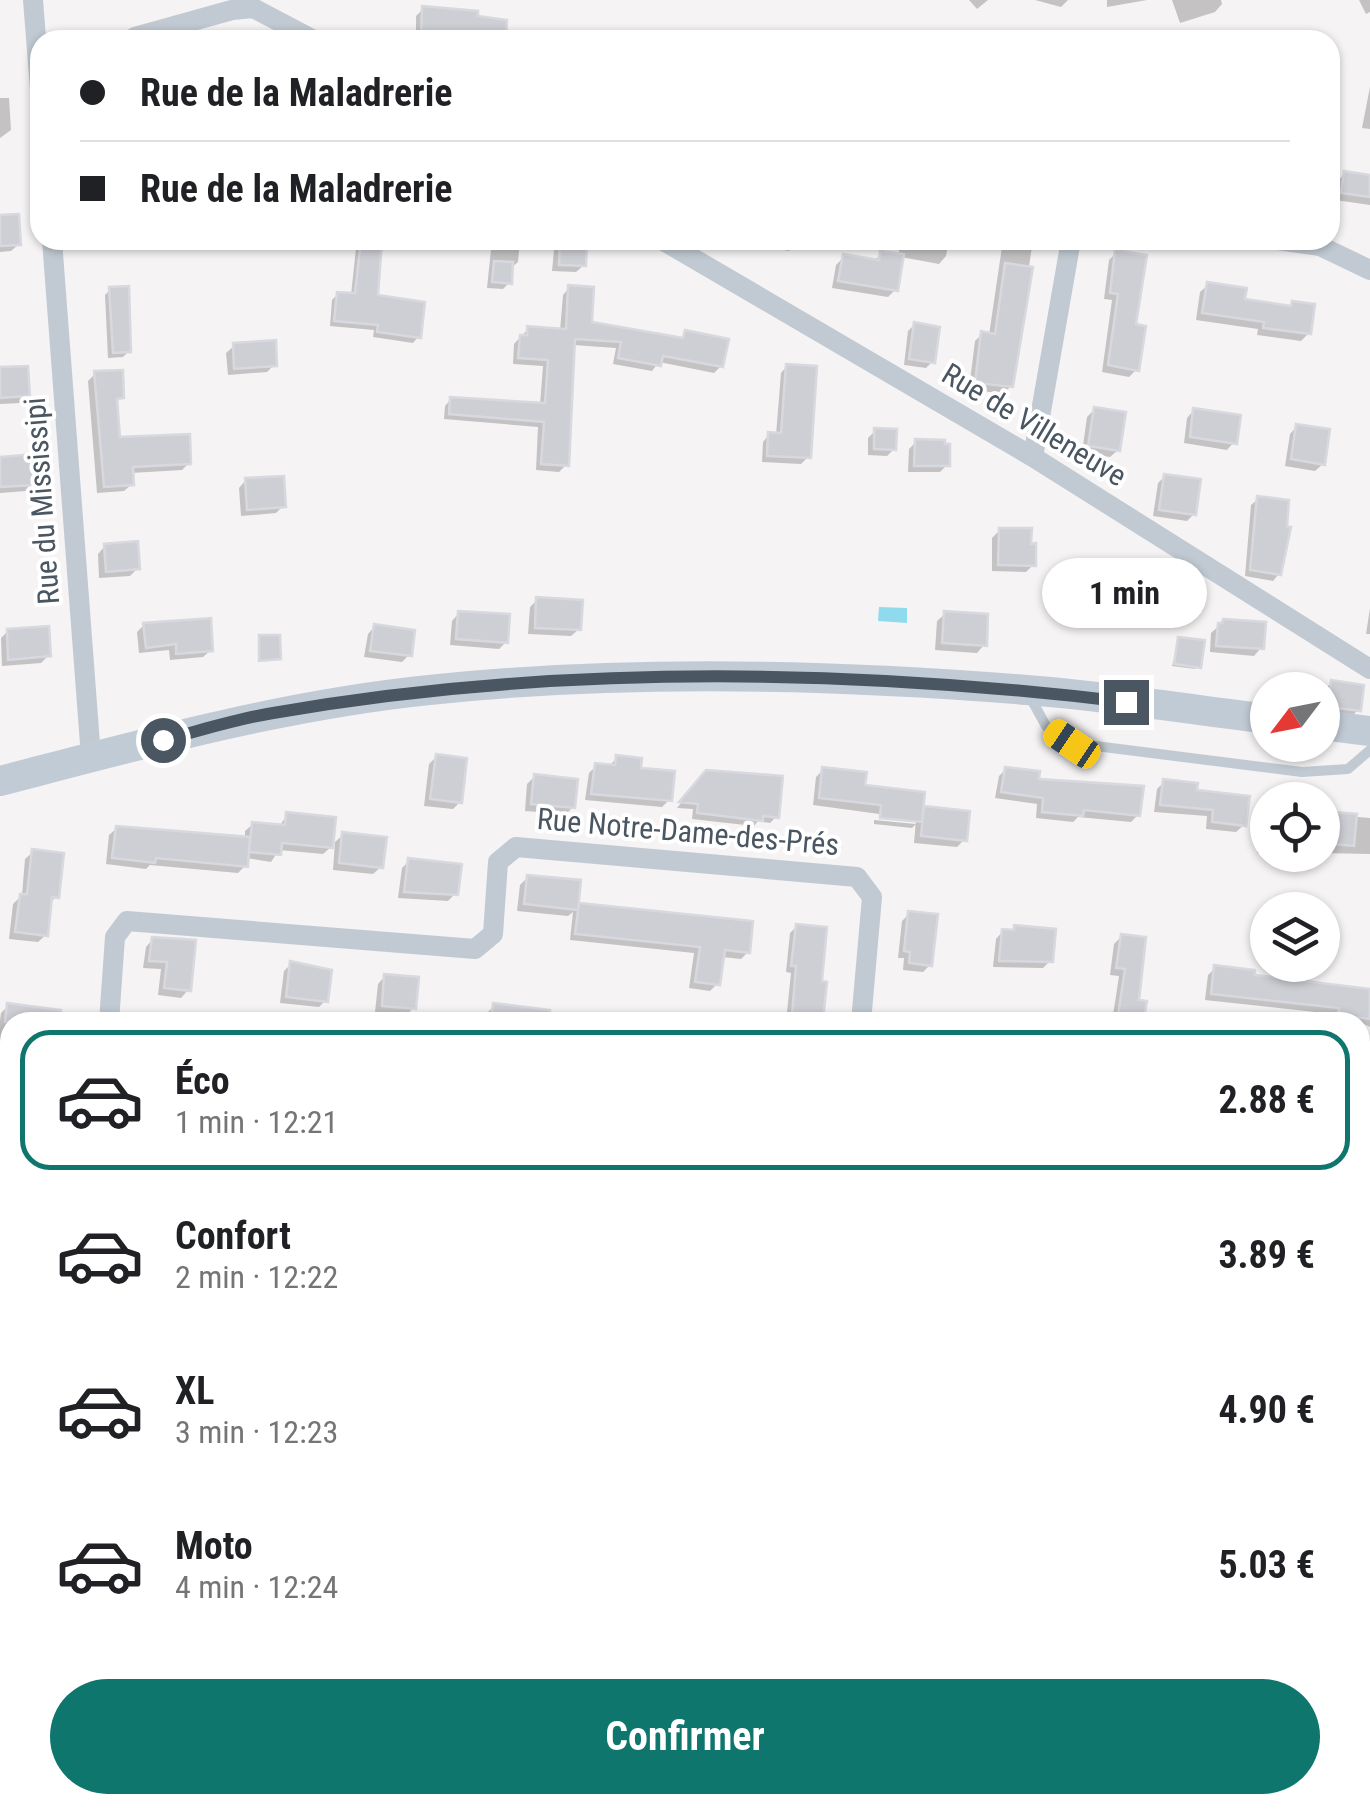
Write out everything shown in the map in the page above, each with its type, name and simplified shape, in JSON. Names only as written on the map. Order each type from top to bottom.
[{"type":"main road","points":[[0,781],[270,713],[427,690],[508,684],[744,675],[1026,690],[1250,717]]},
{"type":"main road","points":[[1340,728],[1370,731]]},
{"type":"street","points":[[33,0],[35,30]]},
{"type":"street","points":[[160,30],[253,8],[295,30]]},
{"type":"street","name":"Rue du Mississipi","points":[[53,250],[91,757]]},
{"type":"street","name":"Rue de Villeneuve","points":[[679,250],[1033,458],[1370,669]]},
{"type":"street","points":[[1033,458],[1068,250]]},
{"type":"street","points":[[1328,250],[1370,270]]},
{"type":"street","name":"Rue Notre-Dame-des-Prés","points":[[109,1012],[115,937],[127,921],[476,948],[493,934],[498,862],[516,848],[858,878],[872,897],[862,1012]]},
{"type":"lane","points":[[1026,690],[1046,726],[1072,744],[1302,772],[1348,768],[1370,750]]},
{"type":"water","points":[[879,607],[907,608],[907,623],[878,621]]},
{"type":"building","points":[[422,6],[478,11],[478,16],[507,20],[506,30],[421,30]]},
{"type":"building","points":[[1344,171],[1370,175],[1370,197],[1341,193]]},
{"type":"building","points":[[19,214],[21,245],[0,246],[0,215]]},
{"type":"building","points":[[360,250],[381,250],[378,295],[425,302],[421,338],[377,332],[378,325],[334,321],[337,292],[355,293]]},
{"type":"building","points":[[560,250],[587,250],[586,266],[559,265]]},
{"type":"building","points":[[1115,250],[1147,255],[1136,324],[1146,326],[1139,371],[1108,365],[1118,294],[1110,293]]},
{"type":"building","points":[[880,251],[904,254],[898,291],[838,281],[843,254],[879,260]]},
{"type":"building","points":[[494,261],[513,262],[512,284],[492,282]]},
{"type":"building","points":[[1005,263],[1033,267],[1013,387],[975,383],[981,331],[995,334]]},
{"type":"building","points":[[1207,282],[1247,288],[1245,299],[1291,306],[1292,301],[1315,304],[1311,334],[1263,328],[1264,322],[1202,313]]},
{"type":"building","points":[[568,285],[594,287],[592,322],[683,338],[685,330],[729,339],[723,367],[663,356],[661,366],[618,358],[621,342],[575,339],[569,466],[541,464],[544,422],[449,414],[450,397],[545,403],[548,360],[518,358],[520,335],[527,335],[527,326],[566,329]]},
{"type":"building","points":[[129,286],[131,352],[113,353],[109,287]]},
{"type":"building","points":[[914,322],[940,327],[935,363],[909,359]]},
{"type":"building","points":[[276,340],[277,366],[234,369],[233,343]]},
{"type":"building","points":[[786,364],[817,366],[811,458],[767,456],[768,432],[781,433]]},
{"type":"building","points":[[28,366],[30,396],[0,398],[0,367]]},
{"type":"building","points":[[123,370],[124,398],[117,399],[120,437],[190,434],[191,464],[133,467],[134,485],[104,487],[94,371]]},
{"type":"building","points":[[1094,407],[1126,412],[1120,451],[1088,446]]},
{"type":"building","points":[[1193,408],[1241,415],[1237,444],[1190,437]]},
{"type":"building","points":[[1296,424],[1330,429],[1325,465],[1291,459]]},
{"type":"building","points":[[874,428],[897,429],[896,450],[874,449]]},
{"type":"building","points":[[915,439],[945,440],[945,444],[950,444],[950,466],[914,466]]},
{"type":"building","points":[[34,454],[36,485],[0,487],[0,457]]},
{"type":"building","points":[[1164,474],[1201,479],[1196,515],[1159,510]]},
{"type":"building","points":[[284,476],[286,507],[247,510],[245,478]]},
{"type":"building","points":[[1257,496],[1289,500],[1287,527],[1291,527],[1281,575],[1250,570]]},
{"type":"building","points":[[999,528],[1032,528],[1036,566],[998,565]]},
{"type":"building","points":[[138,541],[140,569],[106,572],[104,544]]},
{"type":"building","points":[[536,597],[583,600],[581,630],[535,628]]},
{"type":"building","points":[[458,611],[510,614],[508,643],[456,639]]},
{"type":"building","points":[[944,611],[988,614],[987,646],[942,643]]},
{"type":"building","points":[[211,618],[213,651],[176,654],[176,644],[146,648],[143,623]]},
{"type":"building","points":[[1223,619],[1266,622],[1264,649],[1216,646],[1218,623]]},
{"type":"building","points":[[374,624],[415,630],[412,656],[370,651]]},
{"type":"building","points":[[49,626],[51,656],[8,660],[7,629]]},
{"type":"building","points":[[259,635],[280,635],[281,659],[259,661]]},
{"type":"building","points":[[1178,637],[1205,640],[1201,668],[1174,664]]},
{"type":"building","points":[[1340,681],[1364,685],[1361,711],[1340,708]]},
{"type":"building","points":[[436,754],[467,758],[462,803],[430,799]]},
{"type":"building","points":[[616,755],[642,758],[641,768],[675,771],[672,801],[591,794],[595,763],[615,765]]},
{"type":"building","points":[[822,767],[867,772],[865,785],[925,792],[922,822],[880,818],[881,805],[819,798]]},
{"type":"building","points":[[1005,767],[1040,771],[1039,779],[1144,786],[1140,816],[1084,810],[1083,816],[1042,812],[1043,798],[1001,792]]},
{"type":"building","points":[[706,770],[783,776],[779,818],[763,816],[763,821],[697,813],[698,804],[679,802]]},
{"type":"building","points":[[534,774],[578,779],[575,808],[531,804]]},
{"type":"building","points":[[1163,779],[1198,783],[1197,790],[1250,796],[1246,826],[1212,822],[1213,810],[1160,805]]},
{"type":"building","points":[[924,806],[970,811],[967,841],[921,836]]},
{"type":"building","points":[[286,812],[336,817],[333,848],[282,843],[281,855],[249,852],[252,822],[285,825]]},
{"type":"building","points":[[1340,813],[1357,814],[1354,846],[1340,845]]},
{"type":"building","points":[[116,826],[250,837],[248,867],[112,858]]},
{"type":"building","points":[[342,832],[387,837],[383,868],[339,863]]},
{"type":"building","points":[[32,849],[64,853],[59,898],[52,897],[48,936],[15,932],[20,894],[27,894]]},
{"type":"building","points":[[408,858],[462,864],[458,895],[404,892]]},
{"type":"building","points":[[527,875],[581,880],[578,910],[524,904]]},
{"type":"building","points":[[579,903],[753,921],[750,953],[725,950],[720,985],[695,982],[700,947],[575,934]]},
{"type":"building","points":[[908,911],[938,914],[932,966],[909,963],[910,952],[904,951]]},
{"type":"building","points":[[796,924],[827,927],[824,1012],[792,1012],[796,966],[791,966]]},
{"type":"building","points":[[1014,925],[1056,929],[1053,962],[999,961],[1002,929],[1014,930]]},
{"type":"building","points":[[1121,934],[1146,937],[1139,1000],[1147,1001],[1145,1012],[1119,1012],[1125,969],[1116,968]]},
{"type":"building","points":[[152,937],[196,940],[191,991],[164,988],[167,962],[149,961]]},
{"type":"building","points":[[290,961],[332,970],[328,1002],[286,997]]},
{"type":"building","points":[[1214,965],[1250,969],[1250,982],[1312,982],[1370,989],[1370,1012],[1338,1012],[1339,1008],[1211,994]]},
{"type":"building","points":[[384,974],[419,977],[416,1009],[382,1006]]},
{"type":"building","points":[[7,1003],[61,1010],[61,1012],[6,1012]]},
{"type":"building","points":[[493,1003],[550,1010],[550,1012],[492,1012]]},
{"type":"route","points":[[163,740],[270,713],[427,690],[508,684],[744,675],[1026,690],[1126,702]]}]
